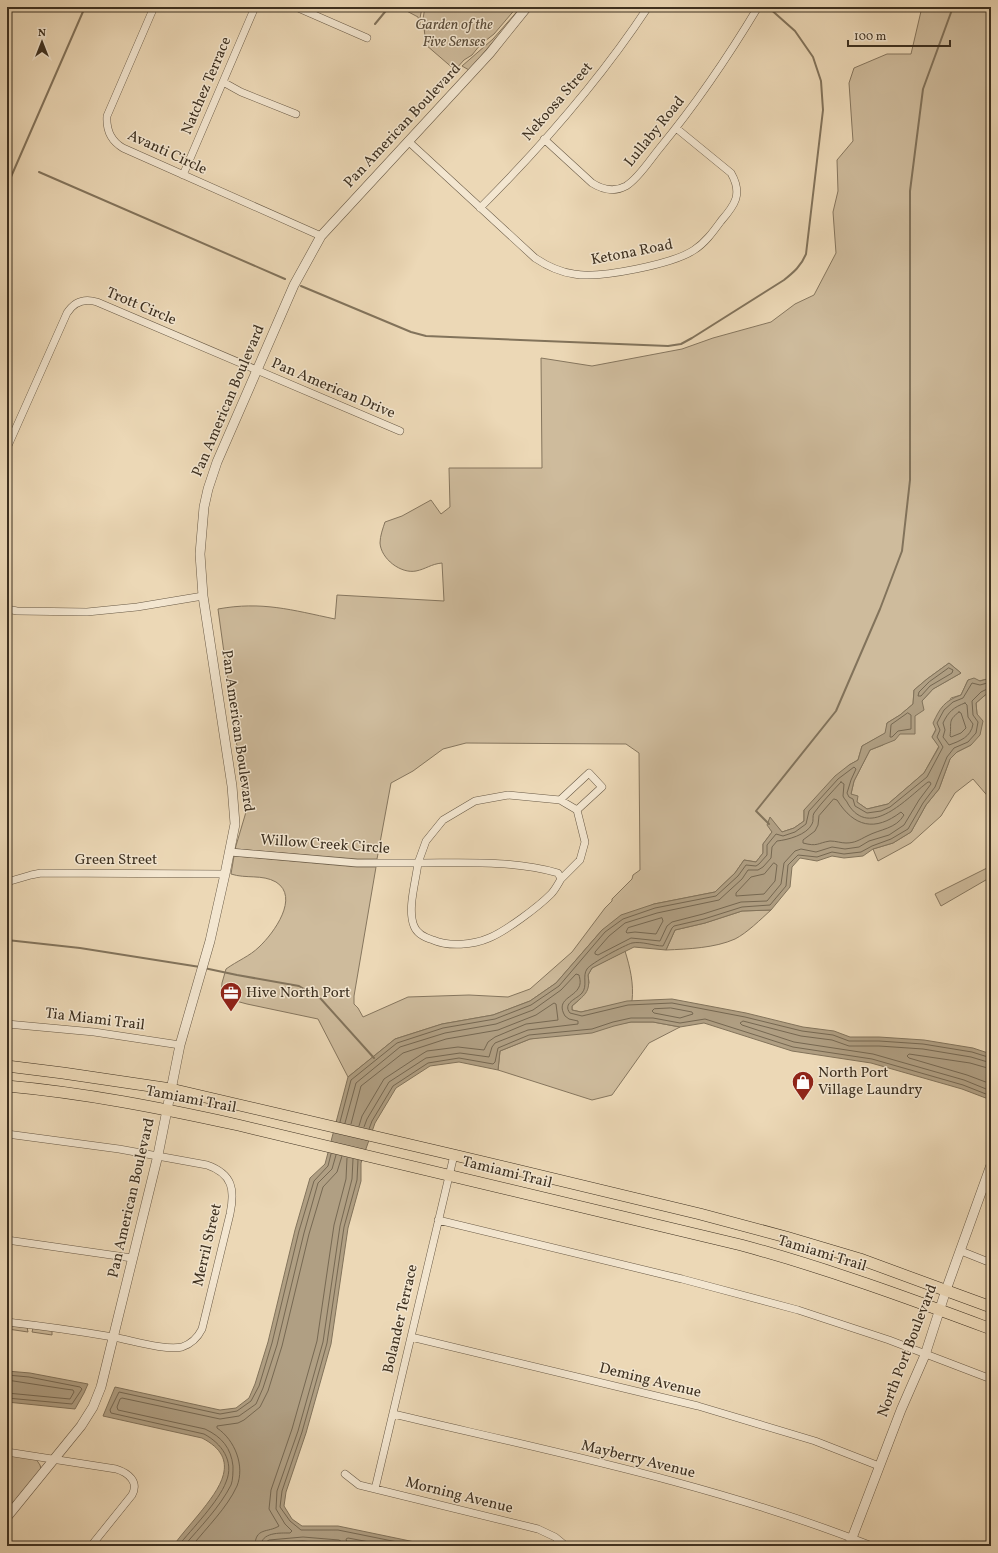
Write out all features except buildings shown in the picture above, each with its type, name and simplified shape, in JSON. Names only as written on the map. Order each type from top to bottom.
[{"type":"main road","name":"Tamiami Trail","points":[[7,1066],[171,1089],[454,1155],[786,1237],[860,1259],[991,1307]]},
{"type":"main road","name":"Tamiami Trail","points":[[7,1086],[110,1099],[167,1109],[450,1175],[780,1256],[862,1281],[991,1329]]},
{"type":"street","name":"Avanti Circle","points":[[154,7],[107,116],[108,130],[111,137],[118,145],[321,236]]},
{"type":"street","name":"Natchez Terrace","points":[[183,175],[255,7]]},
{"type":"street","points":[[296,7],[367,38]]},
{"type":"street","name":"Pan American Boulevard","points":[[7,1517],[81,1426],[93,1407],[101,1387],[158,1155],[180,1045],[200,978],[230,852],[234,831],[234,805],[203,596],[200,554],[204,507],[217,462],[294,285],[321,236],[490,53],[528,7]]},
{"type":"street","name":"Nekoosa Street","points":[[480,208],[566,115],[600,75],[648,7]]},
{"type":"street","name":"Lullaby Road","points":[[544,139],[598,187],[614,190],[626,186],[676,128],[719,69],[758,7]]},
{"type":"street","points":[[223,82],[241,92],[296,114]]},
{"type":"street","name":"Ketona Road","points":[[408,141],[535,258],[550,267],[566,273],[584,276],[600,275],[666,262],[678,258],[694,250],[707,239],[734,207],[737,192],[734,180],[728,169],[676,128]]},
{"type":"street","name":"Trott Circle","points":[[7,448],[67,313],[74,304],[80,301],[91,300],[97,302],[256,370]]},
{"type":"street","name":"Pan American Drive","points":[[256,370],[400,431]]},
{"type":"street","points":[[7,609],[17,611],[87,612],[203,596]]},
{"type":"street","points":[[560,800],[589,773],[602,787],[577,810]]},
{"type":"street","points":[[508,795],[560,800],[577,810],[585,842],[580,860],[561,879],[552,894],[518,920],[489,938],[460,945],[439,943],[424,937],[414,927],[412,916],[413,894],[418,863],[426,841],[443,820],[475,801],[508,795]]},
{"type":"street","name":"Willow Creek Circle","points":[[230,852],[357,863],[499,864],[542,869],[558,873],[561,879]]},
{"type":"street","name":"Green Street","points":[[7,882],[41,873],[225,874]]},
{"type":"street","name":"Tia Miami Trail","points":[[7,1024],[94,1032],[180,1045]]},
{"type":"street","name":"Merril Street","points":[[7,1134],[49,1138],[158,1155],[207,1165],[223,1174],[228,1179],[232,1190],[230,1214],[202,1329],[188,1345],[175,1348],[114,1337],[7,1322]]},
{"type":"street","name":"Bolander Terrace","points":[[375,1489],[454,1155]]},
{"type":"street","name":"North Port Boulevard","points":[[850,1542],[879,1466],[925,1355],[946,1290],[991,1165]]},
{"type":"street","points":[[438,1220],[752,1297],[842,1324],[991,1379]]},
{"type":"street","points":[[7,1240],[132,1258]]},
{"type":"street","points":[[961,1251],[991,1262]]},
{"type":"street","name":"Deming Avenue","points":[[411,1337],[698,1406],[815,1441],[879,1466]]},
{"type":"street","name":"Mayberry Avenue","points":[[393,1414],[702,1489],[772,1510],[850,1542],[872,1546]]},
{"type":"street","points":[[7,1452],[55,1458],[120,1470],[133,1480],[134,1489],[131,1497],[91,1546]]},
{"type":"street","name":"Morning Avenue","points":[[345,1474],[354,1482],[375,1489],[529,1526],[546,1533],[566,1546]]},
{"type":"green space","points":[[399,7],[422,8],[420,25],[418,17]]},
{"type":"green space","name":"Garden of the Five Senses","points":[[425,7],[517,7],[494,34],[480,45],[472,55],[464,60],[455,70],[426,45],[423,19]]},
{"type":"green space","points":[[521,7],[523,7],[469,70],[462,66],[493,39]]},
{"type":"green space","points":[[922,7],[991,7],[991,678],[979,681],[968,680],[961,695],[951,698],[932,737],[939,746],[924,773],[888,804],[867,809],[857,802],[851,794],[854,781],[870,750],[883,745],[915,716],[922,701],[933,689],[961,673],[949,663],[914,690],[913,704],[900,715],[887,723],[886,733],[862,746],[858,760],[849,765],[804,810],[804,821],[794,828],[782,832],[770,818],[768,823],[772,832],[763,844],[763,853],[756,862],[744,860],[735,873],[715,892],[654,904],[602,930],[556,983],[530,1001],[493,1015],[442,1024],[395,1039],[348,1077],[318,1019],[221,997],[222,983],[226,969],[252,953],[265,941],[282,915],[286,897],[283,889],[276,882],[260,877],[231,874],[234,856],[357,867],[376,867],[354,996],[354,1004],[363,1017],[408,997],[469,995],[508,997],[530,989],[572,952],[612,901],[612,899],[632,879],[633,875],[640,870],[639,753],[626,744],[466,743],[443,749],[413,771],[391,783],[377,859],[357,859],[235,849],[246,812],[218,609],[263,606],[335,619],[337,595],[444,601],[442,563],[416,571],[398,568],[388,560],[381,549],[381,535],[385,522],[402,516],[431,500],[441,514],[450,507],[449,468],[542,468],[541,358],[592,366],[682,349],[713,338],[771,322],[795,304],[814,295],[836,253],[833,212],[838,191],[837,160],[853,141],[849,83],[854,68],[887,54],[911,54]]},
{"type":"green space","points":[[991,690],[991,800],[973,779],[955,793],[941,816],[911,843],[878,861],[873,849],[893,843],[911,832],[926,805],[939,789],[950,759],[957,752],[971,745],[977,714],[976,703]]},
{"type":"green space","points":[[987,868],[991,872],[991,877],[941,906],[935,894]]},
{"type":"green space","points":[[771,910],[754,926],[735,939],[701,948],[666,950],[675,930],[705,923],[742,911]]},
{"type":"green space","points":[[625,951],[631,976],[632,1001],[581,1012],[572,1010],[572,1006],[578,1001],[589,983],[588,975],[592,968]]},
{"type":"green space","points":[[631,1022],[653,1022],[680,1027],[649,1043],[612,1095],[592,1100],[498,1070],[500,1051],[530,1039]]},
{"type":"green space","points":[[9,1326],[27,1327],[28,1332],[8,1329]]},
{"type":"green space","points":[[33,1328],[52,1330],[52,1335],[32,1332]]},
{"type":"green space","points":[[7,1455],[36,1459],[41,1469],[7,1510]]},
{"type":"water","points":[[949,663],[961,673],[933,689],[922,701],[924,710],[915,716],[915,734],[900,734],[895,740],[870,750],[854,781],[851,794],[858,796],[857,802],[867,809],[888,804],[924,773],[939,747],[932,737],[936,730],[933,723],[943,706],[950,700],[961,695],[968,680],[974,678],[980,681],[991,678],[991,690],[976,703],[977,714],[983,721],[980,735],[971,745],[957,752],[950,759],[939,789],[926,805],[911,832],[893,843],[873,849],[863,856],[844,858],[832,856],[817,861],[800,858],[792,867],[790,887],[771,910],[742,911],[705,923],[675,930],[666,950],[634,947],[592,968],[588,975],[589,981],[586,993],[572,1006],[572,1010],[581,1012],[627,1001],[672,999],[746,1013],[803,1027],[834,1031],[850,1037],[924,1040],[973,1048],[991,1054],[991,1100],[962,1089],[871,1063],[792,1051],[704,1023],[680,1027],[653,1022],[631,1022],[592,1033],[530,1039],[500,1051],[498,1070],[459,1062],[430,1066],[396,1088],[375,1123],[361,1163],[361,1181],[348,1228],[331,1344],[306,1433],[286,1492],[284,1506],[292,1519],[302,1526],[338,1526],[434,1546],[352,1546],[303,1541],[280,1542],[261,1546],[173,1546],[214,1495],[220,1485],[224,1465],[222,1455],[214,1446],[202,1438],[103,1416],[115,1387],[220,1410],[236,1408],[249,1398],[268,1342],[295,1230],[310,1178],[325,1164],[348,1077],[395,1039],[442,1024],[493,1015],[530,1001],[556,983],[602,930],[621,915],[654,904],[715,892],[735,873],[744,860],[756,862],[763,853],[763,844],[772,832],[767,825],[770,817],[782,832],[794,828],[804,821],[804,810],[835,776],[858,760],[862,746],[885,733],[887,723],[900,715],[913,704],[914,690]]},
{"type":"water","points":[[7,1371],[30,1373],[88,1384],[75,1409],[7,1402]]},
{"type":"waterway","points":[[7,186],[85,7]]},
{"type":"waterway","points":[[375,24],[389,7]]},
{"type":"waterway","points":[[301,286],[411,332],[426,336],[668,346],[681,344],[692,338],[784,280],[797,268],[806,254],[823,110],[821,81],[813,57],[795,31],[768,7]]},
{"type":"waterway","points":[[769,824],[756,811],[836,711],[880,609],[902,551],[910,480],[910,191],[923,89],[953,7]]},
{"type":"waterway","points":[[39,172],[285,279]]},
{"type":"waterway","points":[[7,940],[80,948],[200,967]]},
{"type":"waterway","points":[[204,968],[299,986],[321,999],[374,1058]]},
{"type":"place","name":"Hive North Port","points":[[231,1012]]},
{"type":"place","name":"North Port Village Laundry","points":[[803,1102]]}]
